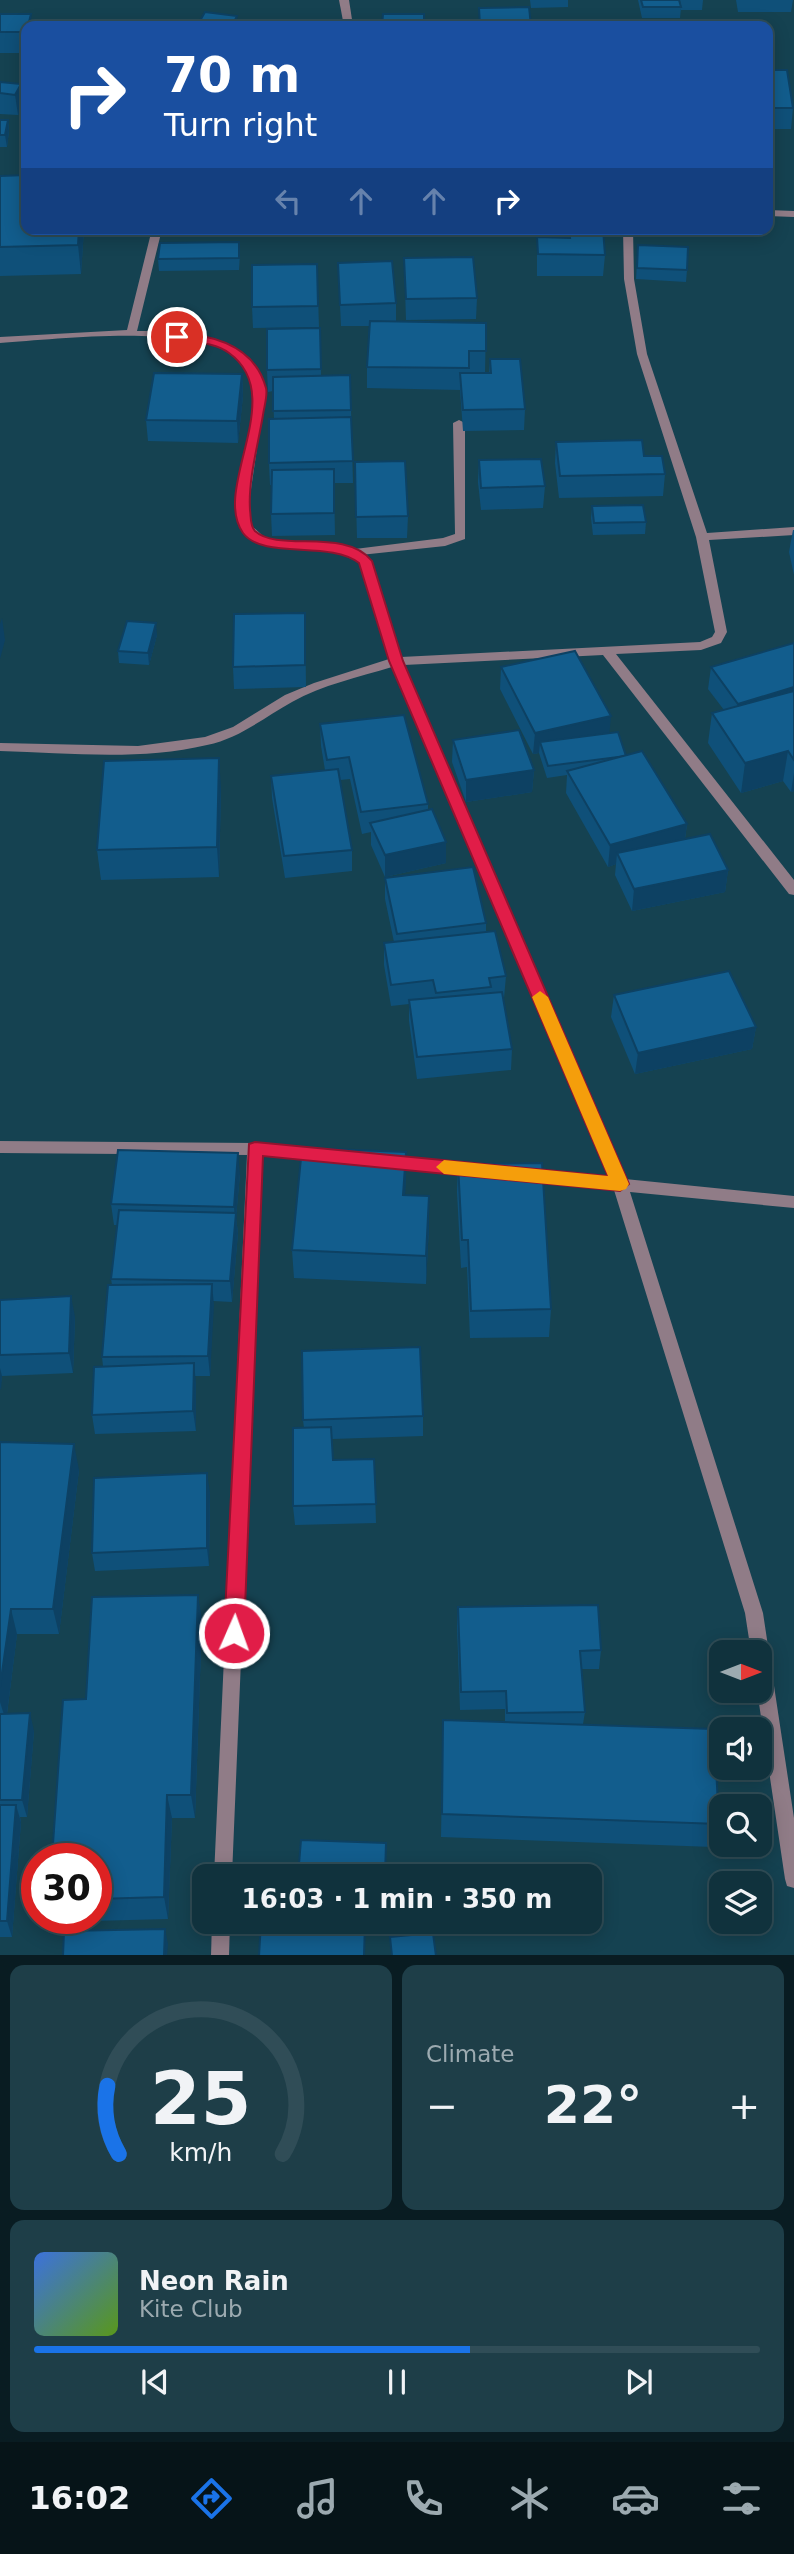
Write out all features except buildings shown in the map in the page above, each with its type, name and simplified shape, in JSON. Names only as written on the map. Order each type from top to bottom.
[{"type":"street","points":[[344,0],[348,21]]},
{"type":"street","points":[[773,213],[794,214]]},
{"type":"street","points":[[131,334],[156,235]]},
{"type":"street","points":[[0,747],[138,750],[206,741],[238,730],[289,698],[396,661],[701,646],[717,640],[721,632],[702,537],[642,354],[629,279],[628,235]]},
{"type":"street","points":[[0,340],[131,334],[200,338],[232,349],[247,364],[261,390],[243,501],[245,524],[250,534],[264,541],[338,548],[355,553],[365,561],[396,661],[620,1184],[754,1613],[794,1880]]},
{"type":"street","points":[[355,553],[445,542],[461,536],[459,423]]},
{"type":"street","points":[[702,537],[794,531]]},
{"type":"street","points":[[605,649],[794,890]]},
{"type":"street","points":[[0,1147],[255,1149],[336,1156]]},
{"type":"street","points":[[224,1864],[255,1149]]},
{"type":"street","points":[[377,1160],[794,1202]]},
{"type":"street","points":[[220,1955],[221,1934]]},
{"type":"slow traffic","points":[[444,1167],[620,1184],[540,997]]},
{"type":"route","points":[[177,337],[200,338],[232,349],[247,364],[261,390],[243,501],[245,524],[250,534],[264,541],[338,548],[355,553],[365,561],[396,661],[620,1184],[255,1149],[234,1633]]}]
